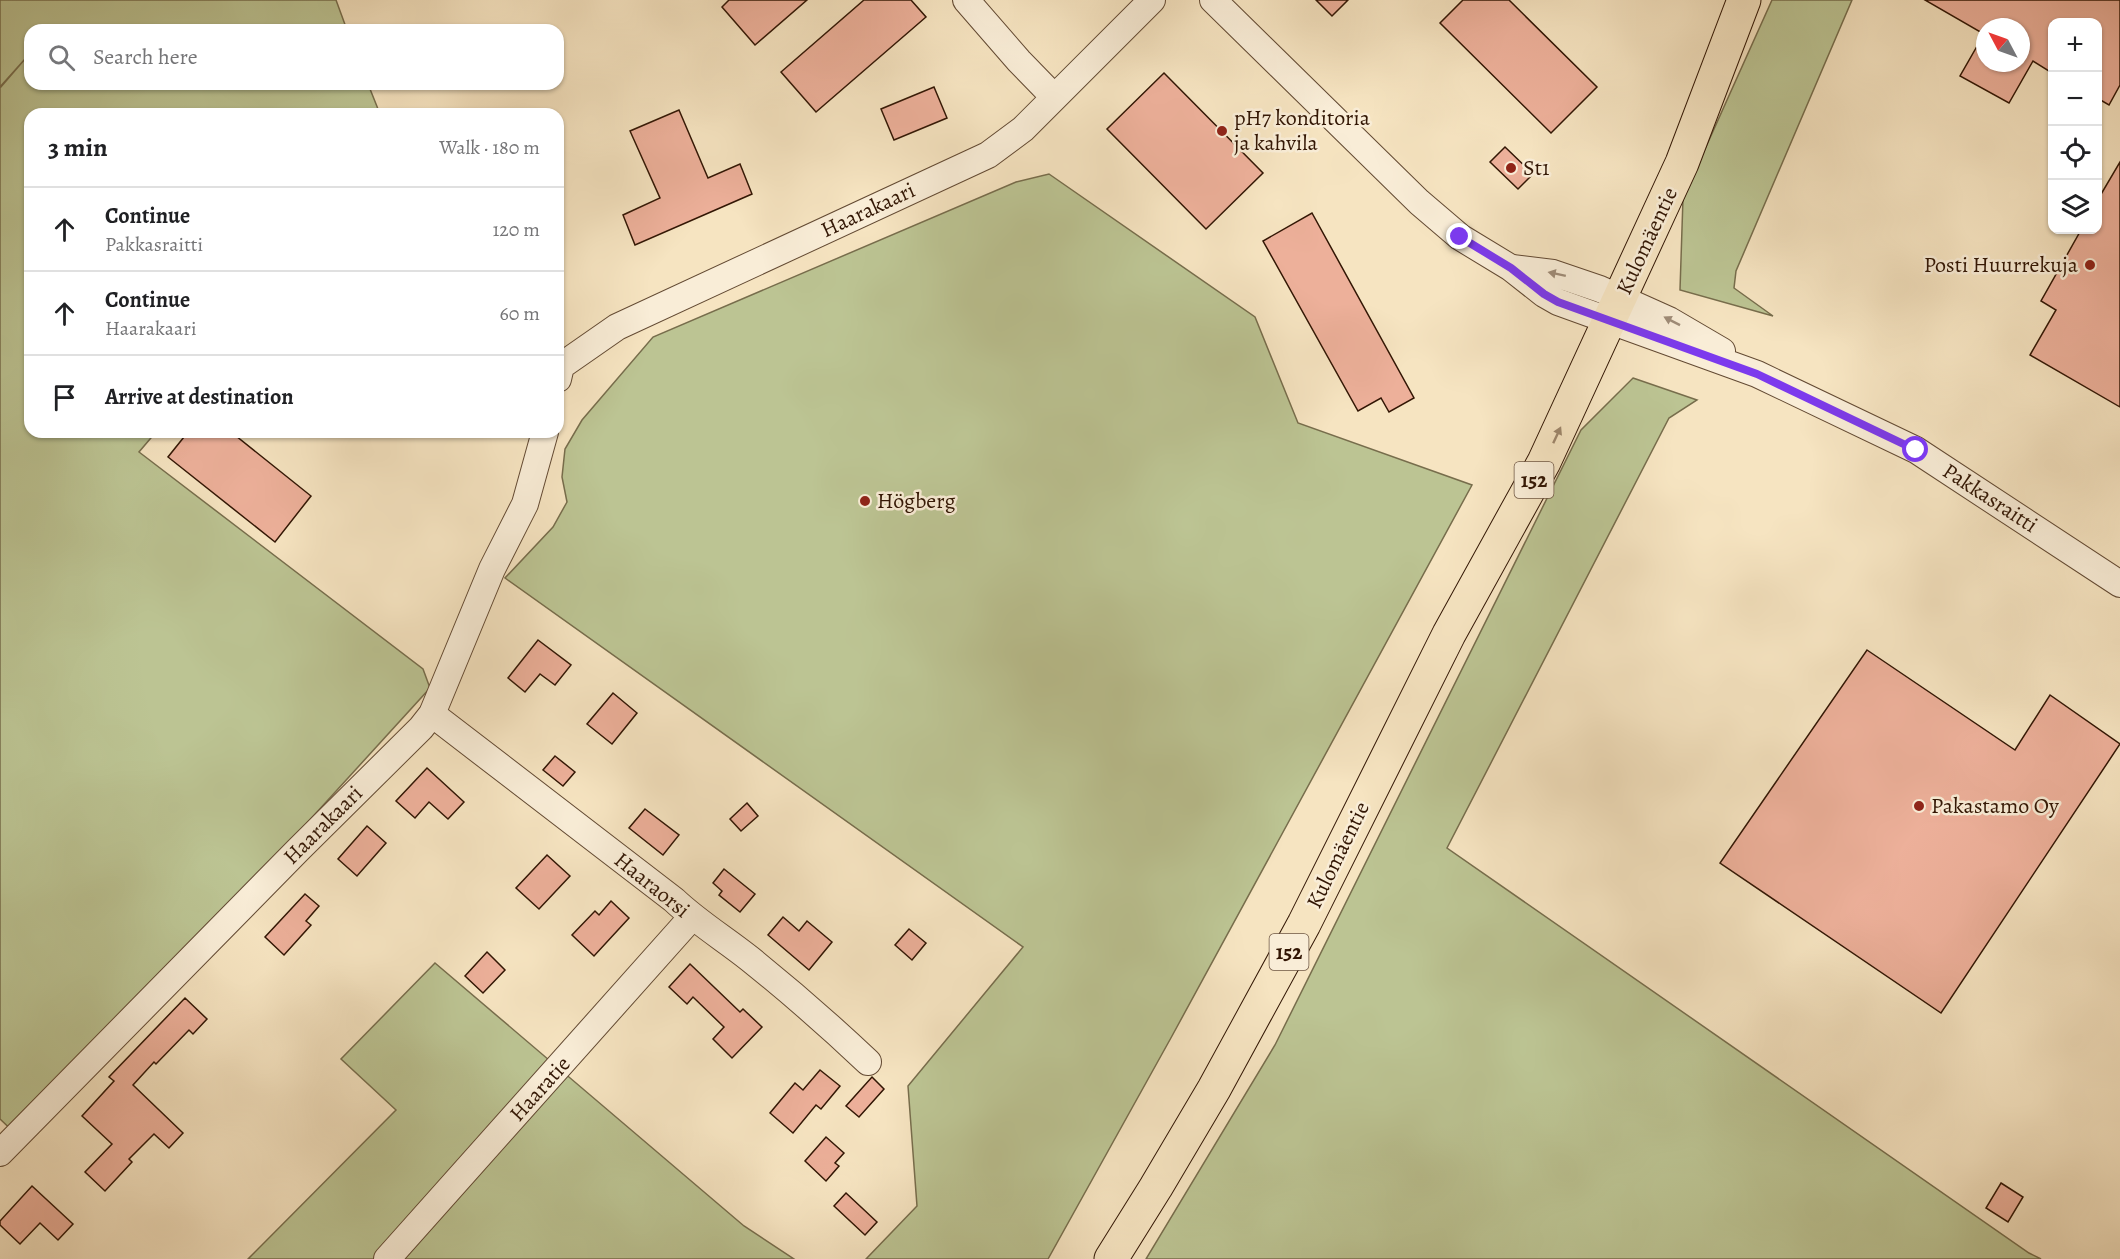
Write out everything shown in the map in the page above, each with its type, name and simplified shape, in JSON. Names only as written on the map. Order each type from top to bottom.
[{"type":"main road","name":"Kulomäentie","points":[[1111,1259],[1214,1089],[1299,934],[1449,634],[1544,462],[1662,156],[1743,0]]},
{"type":"street","points":[[966,0],[1054,97]]},
{"type":"street","name":"Haarakaari","points":[[564,364],[617,327],[988,155],[1023,129],[1152,0]]},
{"type":"street","points":[[1213,0],[1419,202],[1460,237],[1511,268],[1553,273],[1605,305]]},
{"type":"street","name":"Pakkasraitti","points":[[1605,305],[1916,450],[2120,584]]},
{"type":"street","name":"Haarakaari","points":[[0,1153],[298,850],[422,728],[432,714],[492,569],[525,504],[543,438]]},
{"type":"street","name":"Haaraorsi","points":[[432,714],[800,999],[867,1062]]},
{"type":"street","name":"Haaratie","points":[[387,1259],[692,917]]},
{"type":"green space","points":[[0,0],[336,0],[345,24],[24,24],[24,60],[0,87]]},
{"type":"green space","points":[[1772,0],[1852,0],[1736,271],[1734,288],[1773,316],[1680,290],[1683,198]]},
{"type":"green space","points":[[24,60],[24,90],[370,90],[378,108],[24,108],[24,438],[151,438],[139,452],[423,669],[430,688],[20,1138],[0,1119],[0,88]]},
{"type":"green space","points":[[1049,174],[1255,317],[1298,423],[1472,485],[1048,1259],[866,1259],[917,1206],[908,1086],[1023,947],[505,578],[553,527],[567,502],[562,477],[565,449],[582,420],[653,337],[1016,182]]},
{"type":"green space","points":[[1633,378],[1697,400],[1669,418],[1447,848],[2029,1253],[2041,1259],[1146,1259],[1275,1045],[1581,430]]},
{"type":"green space","points":[[435,963],[744,1226],[794,1259],[248,1259],[396,1110],[341,1059]]},
{"type":"building","points":[[729,0],[807,0],[755,45],[722,7]]},
{"type":"building","points":[[864,0],[911,0],[926,17],[816,112],[781,72]]},
{"type":"building","points":[[1316,0],[1348,0],[1332,16]]},
{"type":"building","points":[[1463,0],[1509,0],[1597,87],[1551,133],[1440,23]]},
{"type":"building","points":[[1925,0],[2120,0],[2120,85],[2109,105],[2102,101],[2102,18],[2048,18],[2048,70],[2033,61],[2030,66],[2030,18],[1976,18],[1976,29]]},
{"type":"building","points":[[1976,48],[1976,72],[2027,72],[2009,103],[1960,76]]},
{"type":"building","points":[[1164,73],[1263,173],[1206,229],[1107,129]]},
{"type":"building","points":[[934,87],[947,118],[894,140],[881,109]]},
{"type":"building","points":[[679,110],[708,178],[740,164],[752,194],[635,245],[623,215],[660,198],[630,131]]},
{"type":"building","points":[[1505,147],[1533,174],[1518,189],[1490,162]]},
{"type":"building","name":"Posti Huurrekuja","points":[[2120,162],[2120,407],[2030,355],[2056,310],[2041,301],[2079,234],[2102,234],[2102,193]]},
{"type":"building","points":[[1312,213],[1414,398],[1389,412],[1381,398],[1358,411],[1263,241]]},
{"type":"building","points":[[183,438],[238,438],[311,496],[275,542],[168,457]]},
{"type":"building","points":[[538,640],[571,665],[555,685],[540,674],[525,692],[508,678]]},
{"type":"building","name":"Pakastamo Oy","points":[[1867,650],[2015,750],[2050,695],[2120,744],[1941,1013],[1720,863]]},
{"type":"building","points":[[613,693],[637,713],[612,744],[587,724]]},
{"type":"building","points":[[555,756],[575,772],[563,786],[543,770]]},
{"type":"building","points":[[427,768],[464,802],[448,819],[429,802],[415,818],[396,801]]},
{"type":"building","points":[[747,803],[758,816],[741,831],[730,819]]},
{"type":"building","points":[[645,809],[679,835],[663,855],[629,828]]},
{"type":"building","points":[[367,826],[386,843],[357,876],[338,859]]},
{"type":"building","points":[[547,855],[570,876],[539,909],[516,888]]},
{"type":"building","points":[[724,869],[755,894],[740,912],[719,895],[722,891],[713,883]]},
{"type":"building","points":[[305,894],[319,906],[306,921],[311,925],[284,955],[265,937]]},
{"type":"building","points":[[611,901],[629,918],[594,956],[572,935],[595,911],[599,915]]},
{"type":"building","points":[[783,917],[799,931],[807,921],[832,942],[809,970],[768,935]]},
{"type":"building","points":[[909,929],[926,943],[912,960],[895,945]]},
{"type":"building","points":[[487,952],[505,970],[483,993],[465,976]]},
{"type":"building","points":[[690,964],[740,1012],[743,1009],[762,1027],[732,1058],[713,1039],[724,1027],[693,997],[687,1004],[669,987]]},
{"type":"building","points":[[185,998],[207,1019],[193,1034],[189,1030],[133,1085],[183,1133],[169,1148],[154,1134],[129,1159],[132,1162],[105,1191],[85,1172],[112,1144],[82,1116],[114,1081],[109,1077]]},
{"type":"building","points":[[820,1070],[840,1086],[821,1109],[816,1105],[793,1133],[770,1113],[795,1083],[803,1090]]},
{"type":"building","points":[[872,1077],[884,1089],[859,1117],[846,1106]]},
{"type":"building","points":[[826,1137],[844,1153],[835,1163],[839,1166],[826,1181],[805,1161]]},
{"type":"building","points":[[2001,1183],[2023,1197],[2008,1222],[1986,1208]]},
{"type":"building","points":[[32,1186],[73,1224],[58,1240],[40,1223],[20,1244],[0,1225],[0,1221]]},
{"type":"building","points":[[846,1193],[877,1222],[865,1235],[834,1206]]},
{"type":"place","name":"pH7 konditoria ja kahvila","points":[[1222,131]]},
{"type":"place","name":"St1","points":[[1511,168]]},
{"type":"place","name":"Posti Huurrekuja","points":[[2090,265]]},
{"type":"place","name":"Högberg","points":[[865,501]]},
{"type":"place","name":"Pakastamo Oy","points":[[1919,806]]},
{"type":"route","points":[[1460,237],[1511,268],[1558,302],[1757,374],[1916,450]]}]
